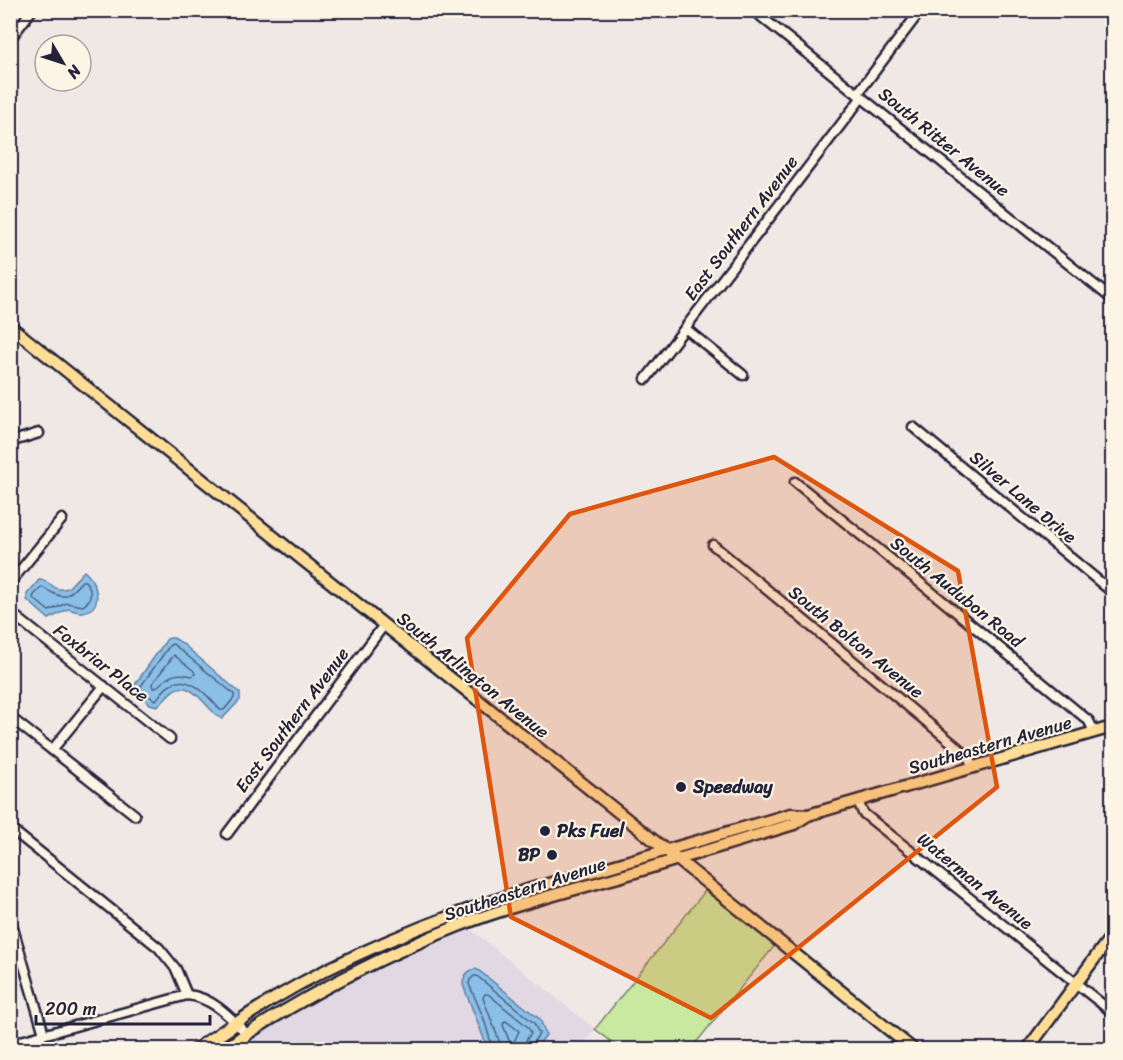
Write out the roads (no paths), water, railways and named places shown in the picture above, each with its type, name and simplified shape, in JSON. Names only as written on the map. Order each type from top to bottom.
[{"type":"highway","points":[[196,1050],[236,1023]]},
{"type":"highway","points":[[225,1050],[248,1034]]},
{"type":"main road","name":"South Arlington Avenue","points":[[11,328],[677,858],[914,1050]]},
{"type":"main road","name":"Southeastern Avenue","points":[[248,1034],[293,1005],[334,983],[441,933],[504,909],[794,824],[808,815],[1113,727]]},
{"type":"main road","name":"Southeastern Avenue","points":[[236,1023],[311,978],[371,949],[508,896],[791,814],[808,815]]},
{"type":"main road","points":[[1027,1050],[1113,935]]},
{"type":"street","points":[[10,39],[32,10]]},
{"type":"street","name":"South Ritter Avenue","points":[[753,10],[1113,299]]},
{"type":"street","name":"East Southern Avenue","points":[[646,379],[860,95],[921,10]]},
{"type":"street","points":[[685,328],[743,375]]},
{"type":"street","name":"Silver Lane Drive","points":[[913,427],[1113,592]]},
{"type":"street","points":[[10,442],[39,432]]},
{"type":"street","name":"South Audubon Road","points":[[795,482],[1089,721],[1094,732]]},
{"type":"street","points":[[10,583],[62,519]]},
{"type":"street","name":"South Bolton Avenue","points":[[713,546],[969,756],[973,768]]},
{"type":"street","name":"Foxbriar Place","points":[[10,612],[170,739]]},
{"type":"street","name":"East Southern Avenue","points":[[227,834],[384,625]]},
{"type":"street","points":[[52,750],[104,686]]},
{"type":"street","points":[[10,717],[135,815]]},
{"type":"street","name":"Waterman Avenue","points":[[858,801],[863,813],[1076,983]]},
{"type":"street","points":[[10,828],[159,948],[176,969],[187,995]]},
{"type":"street","points":[[10,918],[44,1034]]},
{"type":"street","points":[[1076,983],[1113,1012]]},
{"type":"street","points":[[10,1044],[187,995],[208,1001],[248,1034]]},
{"type":"water","points":[[84,571],[92,581],[97,593],[95,605],[90,609],[77,612],[68,609],[49,619],[27,600],[27,594],[39,580],[55,588],[68,588]]},
{"type":"water","points":[[167,639],[182,643],[240,693],[240,700],[222,719],[194,692],[187,689],[174,690],[157,706],[150,704],[133,690]]},
{"type":"water","points":[[475,969],[540,1019],[546,1035],[535,1049],[488,1049],[463,985],[466,975]]},
{"type":"place","name":"Speedway","points":[[681,787]]},
{"type":"place","name":"Pks Fuel","points":[[545,831]]},
{"type":"place","name":"BP","points":[[552,855]]}]
